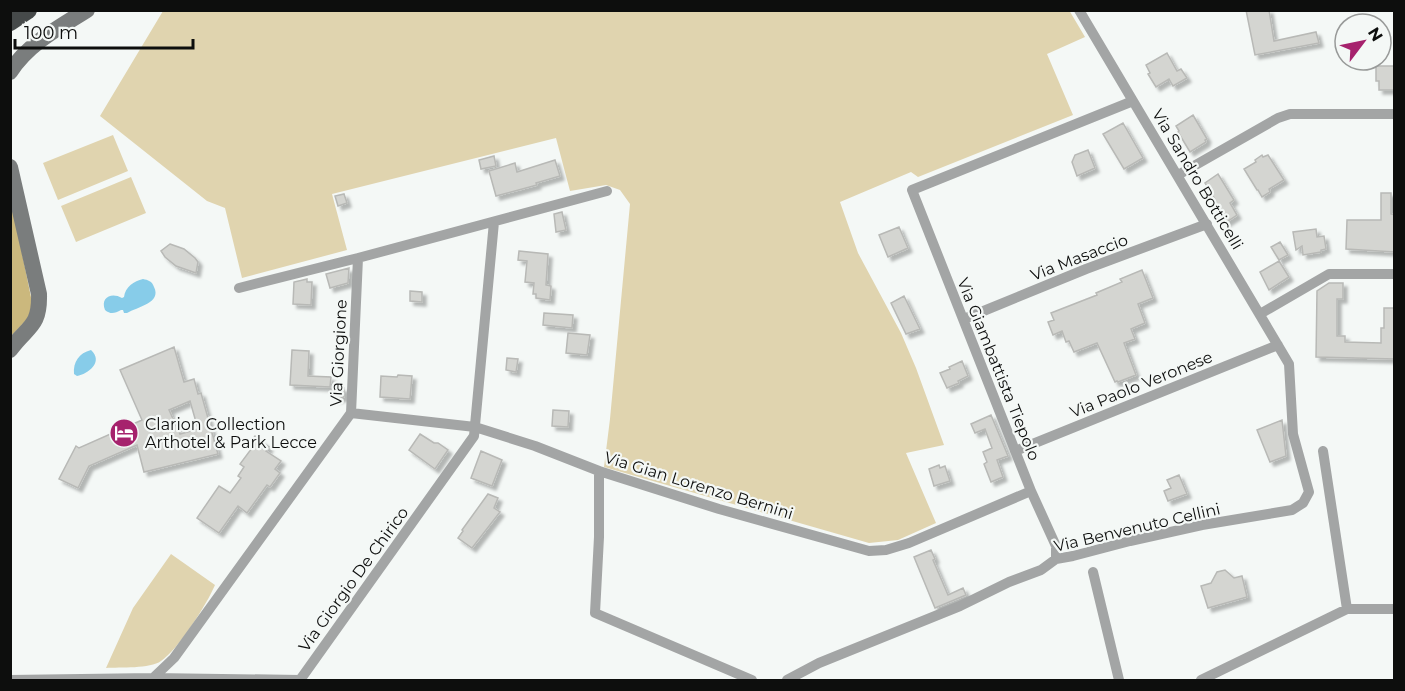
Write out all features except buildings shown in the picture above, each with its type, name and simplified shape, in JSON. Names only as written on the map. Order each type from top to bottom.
[{"type":"highway","points":[[10,21],[28,10]]},
{"type":"street","points":[[10,72],[27,51],[87,10]]},
{"type":"street","name":"Via Sandro Botticelli","points":[[1079,10],[1289,364]]},
{"type":"street","name":"Via Giambattista Tiepolo","points":[[1056,559],[1056,546],[1031,491],[912,190],[1133,101]]},
{"type":"street","points":[[1178,176],[1278,118],[1290,114],[1395,114]]},
{"type":"street","points":[[10,167],[39,294],[36,320],[16,339],[10,350]]},
{"type":"street","points":[[239,288],[607,191]]},
{"type":"street","name":"Via Giorgio De Chirico","points":[[10,680],[153,678],[300,680],[474,436],[494,222]]},
{"type":"street","name":"Via Masaccio","points":[[964,319],[1086,269],[1207,224]]},
{"type":"street","name":"Via Giorgione","points":[[153,678],[174,658],[351,413],[358,258]]},
{"type":"street","points":[[1260,314],[1329,274],[1395,274]]},
{"type":"street","name":"Via Paolo Veronese","points":[[1016,451],[1278,345]]},
{"type":"street","name":"Via Benvenuto Cellini","points":[[787,681],[819,663],[960,606],[1009,582],[1041,570],[1056,559],[1202,525],[1292,510],[1303,503],[1309,492],[1293,434],[1289,364]]},
{"type":"street","name":"Via Gian Lorenzo Bernini","points":[[351,413],[475,427],[535,446],[599,471],[719,509],[869,551],[886,550],[909,543],[1031,491]]},
{"type":"street","points":[[1323,450],[1347,609]]},
{"type":"street","points":[[599,471],[599,537],[595,613],[752,681]]},
{"type":"street","points":[[1093,572],[1119,681]]},
{"type":"street","points":[[1201,681],[1347,609],[1395,609]]},
{"type":"shaded area","points":[[1069,10],[1085,37],[1047,54],[1073,115],[918,177],[911,172],[840,202],[858,253],[901,333],[916,368],[944,445],[906,453],[936,523],[898,540],[869,543],[604,467],[630,204],[620,190],[606,185],[570,191],[556,138],[332,194],[347,250],[242,278],[225,208],[207,201],[100,116],[163,11]]},
{"type":"shaded area","points":[[113,135],[128,171],[58,200],[43,163]]},
{"type":"shaded area","points":[[131,177],[146,213],[76,242],[61,206]]},
{"type":"shaded area","points":[[10,194],[34,312],[10,337]]},
{"type":"shaded area","points":[[171,554],[215,585],[206,603],[183,637],[161,661],[142,666],[106,668],[133,608]]},
{"type":"water","points":[[143,279],[150,281],[154,287],[156,292],[152,301],[127,313],[121,310],[109,313],[105,310],[104,302],[108,297],[124,297],[131,285]]},
{"type":"water","points":[[91,350],[96,359],[93,367],[77,376],[74,374],[76,362],[83,353]]},
{"type":"place","name":"Clarion Collection Arthotel & Park Lecce","points":[[124,433]]}]
